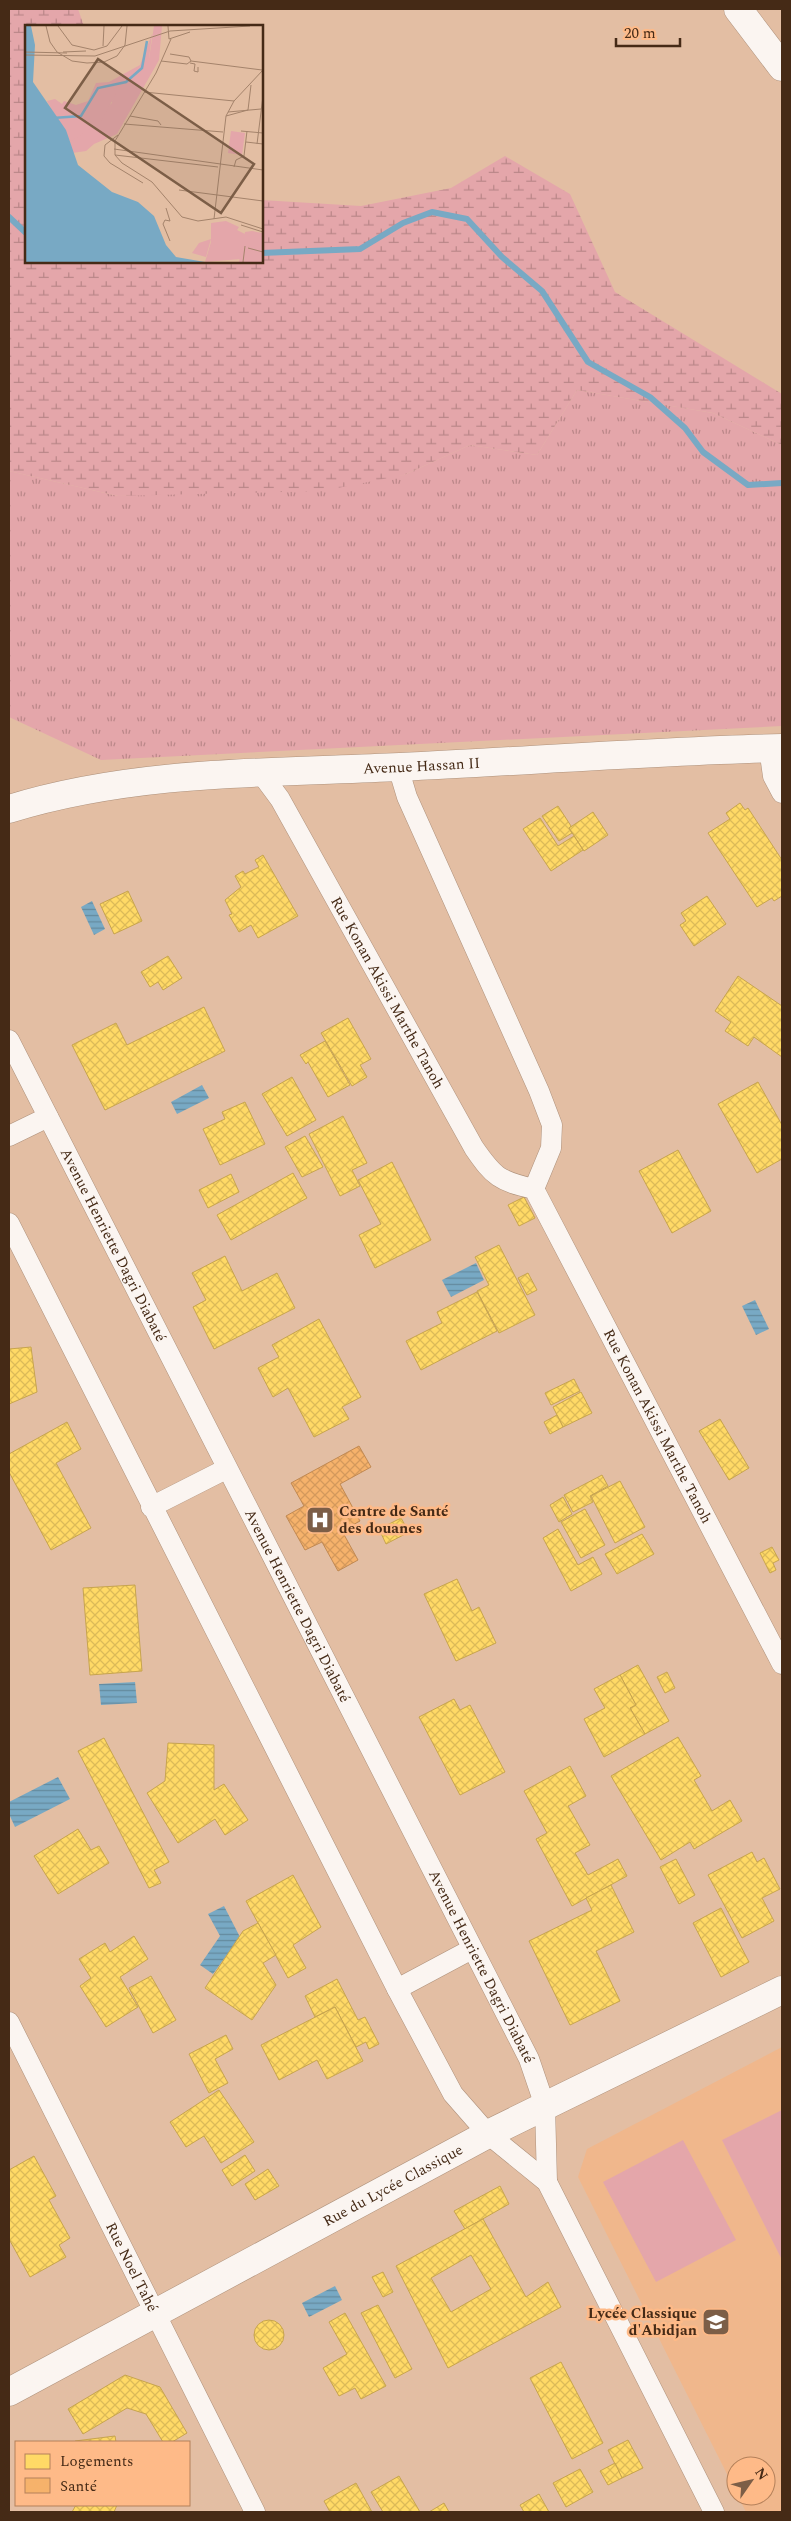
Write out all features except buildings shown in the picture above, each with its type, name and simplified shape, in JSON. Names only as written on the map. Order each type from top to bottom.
[{"type":"street","points":[[738,9],[782,66]]},
{"type":"street","points":[[776,748],[773,776],[782,792]]},
{"type":"street","name":"Avenue Hassan II","points":[[9,809],[63,794],[100,787],[260,772],[776,748]]},
{"type":"street","points":[[398,767],[407,797],[527,1064],[552,1126],[551,1148],[534,1189]]},
{"type":"street","name":"Rue Konan Akissi Marthe Tanoh","points":[[260,772],[280,799],[474,1148],[491,1173],[508,1183],[534,1189],[782,1664]]},
{"type":"street","name":"Avenue Hassan II","points":[[9,796],[40,792],[63,794]]},
{"type":"street","name":"Avenue Henriette Dagri Diabaté","points":[[9,1040],[226,1469],[529,2059],[545,2106],[547,2182]]},
{"type":"street","points":[[9,1136],[48,1117]]},
{"type":"street","name":"Avenue Henriette Dagri Diabaté","points":[[9,1223],[151,1507],[397,1989],[453,2094],[488,2134],[547,2182],[714,2512]]},
{"type":"street","points":[[151,1507],[226,1469]]},
{"type":"street","points":[[397,1989],[472,1949]]},
{"type":"street","name":"Rue du Lycée Classique","points":[[9,2392],[488,2134],[782,1990]]},
{"type":"street","name":"Rue Noel Tahé","points":[[9,2022],[255,2512]]},
{"type":"shaded area","name":"Lycée Classique d'Abidjan","points":[[782,2047],[782,2512],[746,2512],[743,2506],[776,2506],[776,2456],[726,2456],[726,2472],[578,2177],[587,2149]]},
{"type":"green space","points":[[9,9],[78,9],[84,25],[25,25],[25,262],[262,262],[262,200],[361,206],[451,188],[505,156],[570,194],[615,292],[782,394],[782,445],[713,413],[577,390],[537,455],[470,445],[404,475],[322,491],[118,496],[9,471]]},
{"type":"green space","points":[[577,390],[713,413],[782,445],[782,726],[101,760],[9,717],[9,471],[118,496],[404,475],[470,445],[537,455]]},
{"type":"green space","points":[[782,2110],[782,2260],[722,2140]]},
{"type":"green space","points":[[683,2140],[736,2240],[656,2282],[603,2182]]},
{"type":"water","points":[[92,901],[105,929],[94,935],[81,907]]},
{"type":"water","points":[[202,1085],[209,1098],[177,1114],[171,1102]]},
{"type":"water","points":[[476,1263],[484,1280],[451,1297],[442,1280]]},
{"type":"water","points":[[755,1300],[769,1329],[756,1335],[742,1306]]},
{"type":"water","points":[[135,1682],[137,1703],[101,1705],[99,1684]]},
{"type":"water","points":[[58,1777],[70,1799],[15,1827],[9,1814],[9,1802]]},
{"type":"water","points":[[224,1906],[240,1937],[213,1974],[200,1965],[220,1936],[208,1914]]},
{"type":"water","points":[[335,2286],[342,2300],[309,2317],[302,2303]]},
{"type":"waterway","points":[[262,253],[360,249],[403,223],[432,212],[467,219],[502,257],[542,291],[588,362],[650,397],[685,428],[703,452],[748,485],[782,483]]},
{"type":"waterway","points":[[9,217],[25,232]]},
{"type":"place","name":"Centre de Santé des douanes","points":[[320,1520]]},
{"type":"place","name":"Lycée Classique d'Abidjan","points":[[716,2322]]}]
